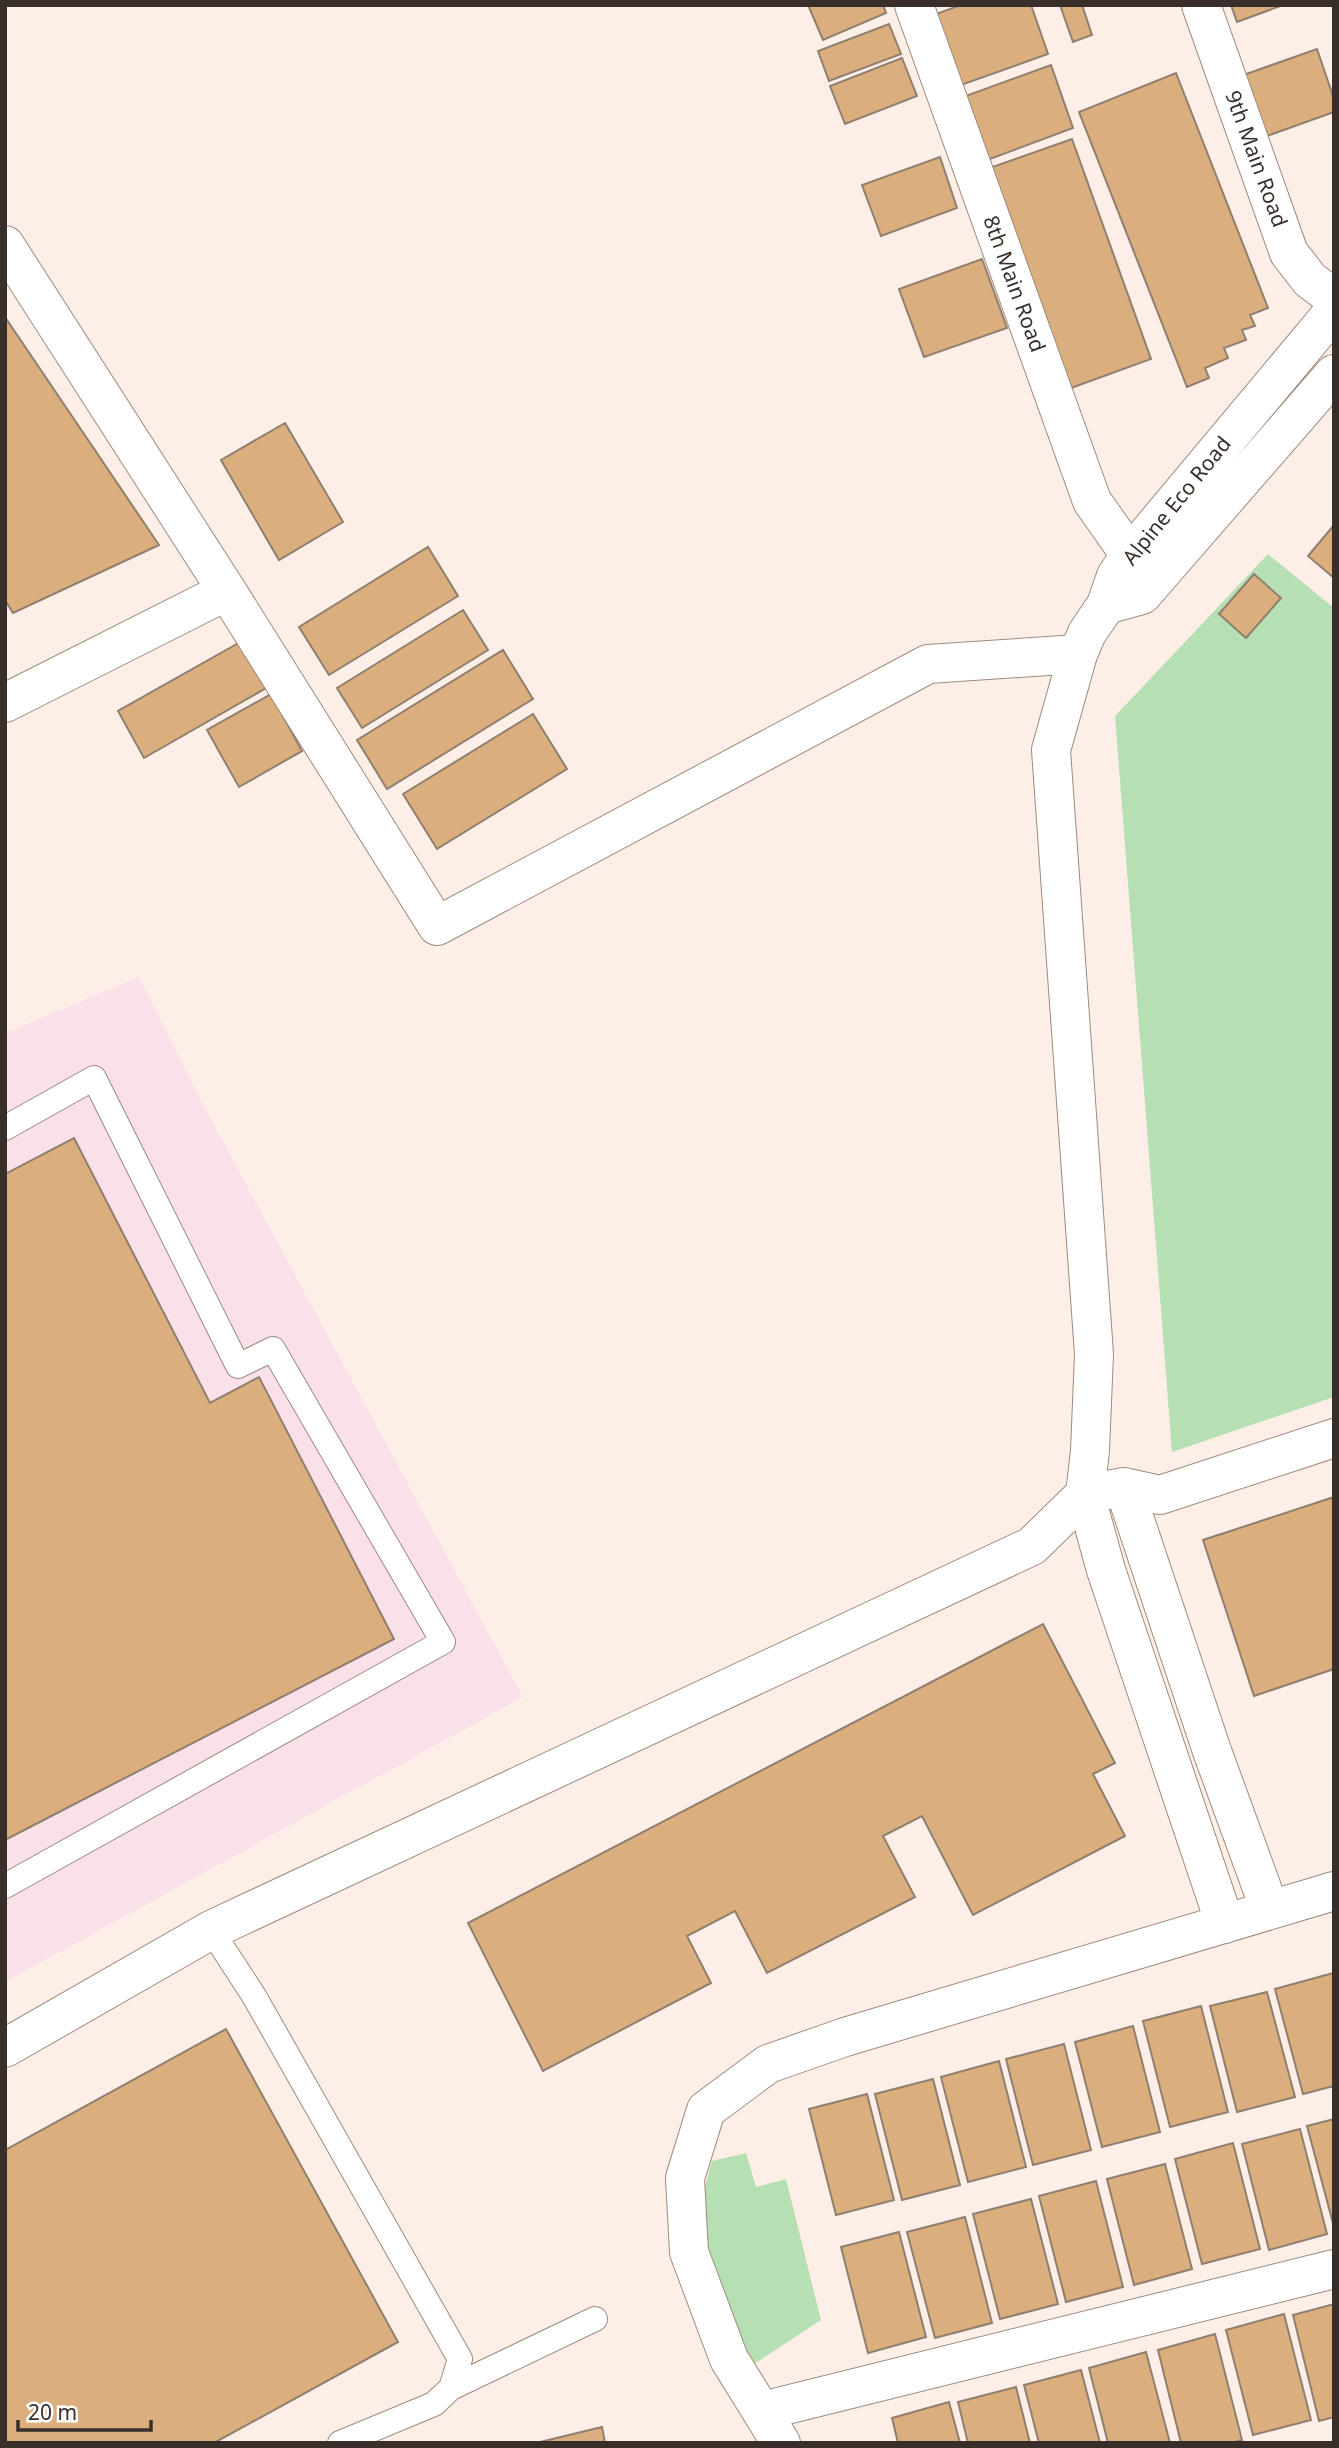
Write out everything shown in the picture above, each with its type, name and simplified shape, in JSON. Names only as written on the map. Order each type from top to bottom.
[{"type":"street","name":"8th Main Road","points":[[914,5],[1092,501],[1130,555]]},
{"type":"street","name":"9th Main Road","points":[[1201,5],[1289,253],[1310,280],[1334,298]]},
{"type":"street","points":[[5,245],[227,591],[437,926],[928,664],[1078,654]]},
{"type":"street","name":"Alpine Eco Road","points":[[1106,605],[1116,576],[1130,555],[1334,311]]},
{"type":"street","name":"Alpine Eco Road","points":[[1106,605],[1142,594],[1334,374]]},
{"type":"street","points":[[5,702],[227,591]]},
{"type":"street","points":[[1106,605],[1087,633],[1078,654],[1051,750],[1094,1354],[1090,1451],[1085,1494],[1106,1570],[1225,1924]]},
{"type":"street","points":[[5,2048],[211,1930],[1032,1546],[1085,1494],[1124,1487],[1160,1495],[1334,1437]]},
{"type":"street","points":[[1124,1487],[1212,1751],[1270,1910]]},
{"type":"street","points":[[1172,1766],[1212,1751]]},
{"type":"street","points":[[1334,1891],[845,2037],[768,2064],[706,2110],[685,2178],[689,2252],[729,2359],[771,2427],[1334,2269]]},
{"type":"lane","points":[[5,1128],[94,1078],[238,1366],[273,1349],[443,1642],[5,1886]]},
{"type":"lane","points":[[211,1930],[254,1996],[460,2359],[450,2388]]},
{"type":"lane","points":[[340,2443],[434,2404],[450,2388],[595,2319]]},
{"type":"shaded area","points":[[139,977],[199,1097],[523,1697],[5,1982],[5,1033]]},
{"type":"green space","points":[[1268,554],[1334,608],[1334,1397],[1172,1452],[1115,716]]},
{"type":"green space","points":[[746,2153],[756,2187],[786,2179],[821,2320],[748,2368],[695,2222],[712,2161]]},
{"type":"building","points":[[808,5],[883,5],[886,13],[823,40]]},
{"type":"building","points":[[961,5],[1031,5],[1048,54],[961,85],[936,14]]},
{"type":"building","points":[[1060,5],[1082,5],[1092,35],[1073,42]]},
{"type":"building","points":[[1231,5],[1283,5],[1237,22]]},
{"type":"building","points":[[889,24],[901,54],[829,81],[818,51]]},
{"type":"building","points":[[1317,49],[1334,99],[1334,112],[1253,141],[1232,79]]},
{"type":"building","points":[[902,58],[917,96],[845,124],[830,86]]},
{"type":"building","points":[[1051,65],[1073,128],[982,162],[960,98]]},
{"type":"building","points":[[1176,73],[1268,308],[1250,315],[1255,326],[1242,330],[1246,340],[1224,348],[1228,358],[1205,368],[1209,378],[1187,387],[1079,112]]},
{"type":"building","points":[[1072,139],[1151,359],[1063,391],[984,170]]},
{"type":"building","points":[[940,157],[957,208],[881,236],[862,185]]},
{"type":"building","points":[[982,259],[1007,328],[924,357],[899,289]]},
{"type":"building","points":[[5,317],[159,545],[13,613],[5,600]]},
{"type":"building","points":[[5,317],[159,545],[13,613],[5,600]]},
{"type":"building","points":[[285,423],[343,522],[279,560],[221,460]]},
{"type":"building","points":[[1334,525],[1334,578],[1308,556]]},
{"type":"building","points":[[428,547],[458,596],[329,675],[299,627]]},
{"type":"building","points":[[1254,574],[1281,598],[1246,638],[1219,614]]},
{"type":"building","points":[[463,610],[488,650],[362,728],[337,688]]},
{"type":"building","points":[[242,641],[268,687],[144,758],[118,711]]},
{"type":"building","points":[[503,650],[533,699],[387,789],[357,740]]},
{"type":"building","points":[[271,694],[302,751],[239,787],[207,730]]},
{"type":"building","points":[[533,714],[567,769],[437,849],[403,794]]},
{"type":"building","points":[[74,1138],[210,1403],[259,1377],[394,1639],[5,1840],[5,1174]]},
{"type":"building","points":[[1334,1497],[1334,1669],[1254,1696],[1203,1540]]},
{"type":"building","points":[[1043,1624],[1115,1763],[1093,1774],[1125,1836],[973,1915],[922,1816],[883,1836],[915,1897],[767,1973],[735,1911],[687,1936],[711,1983],[543,2071],[468,1923]]},
{"type":"building","points":[[1333,1973],[1334,2086],[1303,2094],[1275,1989]]},
{"type":"building","points":[[1267,1992],[1295,2097],[1237,2112],[1210,2006]]},
{"type":"building","points":[[1201,2006],[1228,2112],[1170,2127],[1143,2021]]},
{"type":"building","points":[[1133,2026],[1160,2132],[1102,2147],[1075,2042]]},
{"type":"building","points":[[226,2029],[398,2342],[214,2443],[5,2443],[5,2150]]},
{"type":"building","points":[[1064,2044],[1091,2150],[1033,2165],[1006,2059]]},
{"type":"building","points":[[999,2061],[1026,2167],[968,2182],[941,2077]]},
{"type":"building","points":[[933,2079],[960,2185],[902,2200],[875,2094]]},
{"type":"building","points":[[867,2094],[894,2200],[836,2215],[809,2109]]},
{"type":"building","points":[[1334,2119],[1334,2227],[1307,2126]]},
{"type":"building","points":[[1300,2129],[1327,2234],[1269,2250],[1242,2144]]},
{"type":"building","points":[[1233,2143],[1260,2249],[1202,2264],[1175,2159]]},
{"type":"building","points":[[1165,2164],[1192,2269],[1134,2285],[1107,2179]]},
{"type":"building","points":[[1096,2181],[1123,2287],[1066,2302],[1039,2196]]},
{"type":"building","points":[[1031,2199],[1058,2304],[1000,2319],[973,2214]]},
{"type":"building","points":[[965,2217],[992,2323],[935,2338],[907,2232]]},
{"type":"building","points":[[899,2232],[926,2337],[868,2353],[841,2247]]},
{"type":"building","points":[[1334,2304],[1334,2417],[1319,2421],[1293,2315]]},
{"type":"building","points":[[1284,2314],[1311,2420],[1253,2435],[1226,2330]]},
{"type":"building","points":[[1215,2334],[1242,2440],[1233,2443],[1181,2443],[1158,2350]]},
{"type":"building","points":[[1146,2352],[1170,2443],[1108,2443],[1089,2368]]},
{"type":"building","points":[[1081,2370],[1100,2443],[1039,2443],[1024,2385]]},
{"type":"building","points":[[1016,2387],[1030,2443],[968,2443],[958,2402]]},
{"type":"building","points":[[949,2402],[960,2443],[898,2443],[892,2418]]},
{"type":"building","points":[[602,2427],[605,2443],[536,2443]]}]
